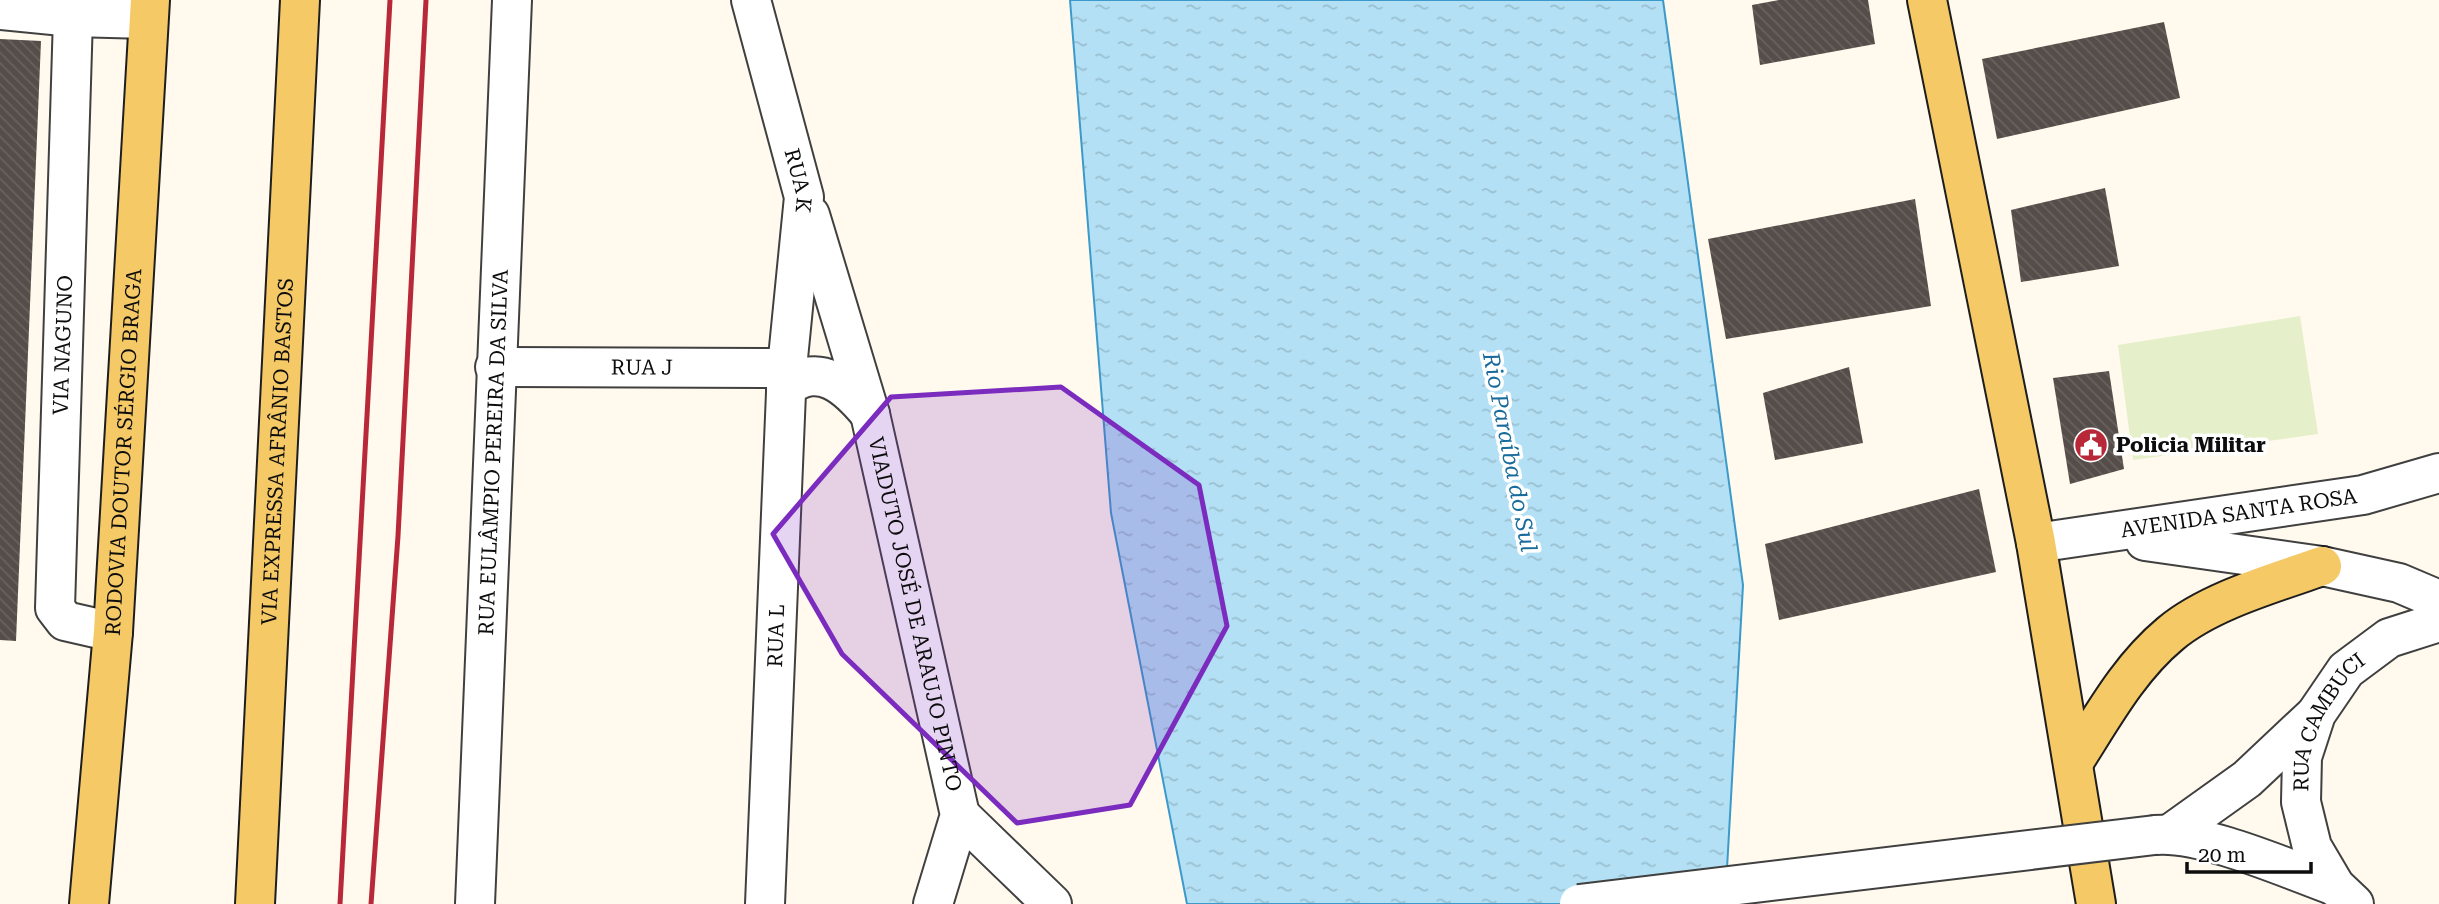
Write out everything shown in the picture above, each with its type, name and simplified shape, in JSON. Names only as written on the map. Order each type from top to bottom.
[{"type":"main road","name":"VIA EXPRESSA AFRÂNIO BASTOS","points":[[255,904],[300,0]]},
{"type":"main road","points":[[1927,0],[2036,543],[2096,904]]},
{"type":"main road","name":"RODOVIA DOUTOR SÉRGIO BRAGA","points":[[89,904],[113,632],[149,10]]},
{"type":"main road","points":[[2073,764],[2126,680],[2170,633],[2217,604],[2322,566]]},
{"type":"street","name":"RUA EULÂMPIO PEREIRA DA SILVA","points":[[475,904],[512,0]]},
{"type":"street","name":"RUA K","points":[[751,0],[804,197],[787,378]]},
{"type":"street","points":[[0,10],[73,17],[149,10]]},
{"type":"street","name":"VIA NAGUNO","points":[[73,17],[55,608],[65,621],[113,632]]},
{"type":"street","name":"VIADUTO JOSÉ DE ARAUJO PINTO","points":[[804,197],[870,414],[960,816],[933,904]]},
{"type":"street","name":"RUA J","points":[[495,367],[787,378]]},
{"type":"street","points":[[787,378],[813,375],[823,377],[845,388],[870,414]]},
{"type":"street","name":"RUA L","points":[[765,904],[787,378]]},
{"type":"street","name":"AVENIDA SANTA ROSA","points":[[2036,543],[2363,495],[2439,473]]},
{"type":"street","points":[[2101,534],[2322,566],[2399,583],[2439,600]]},
{"type":"street","name":"RUA CAMBUCI","points":[[2344,895],[2312,847],[2301,802],[2302,757],[2316,714],[2346,670],[2389,638],[2439,622]]},
{"type":"street","points":[[2163,835],[2247,779],[2316,714]]},
{"type":"street","name":"VIADUTO JOSÉ DE ARAUJO PINTO","points":[[960,816],[1052,904]]},
{"type":"street","points":[[1578,904],[2163,835],[2232,849],[2344,895]]},
{"type":"highlighted area","points":[[1061,387],[1199,485],[1227,626],[1130,805],[1017,823],[842,654],[773,534],[891,397]]},
{"type":"green space","points":[[2300,316],[2318,434],[2133,460],[2118,345]]},
{"type":"water","name":"Rio Paraíba do Sul","points":[[1070,0],[1663,0],[1743,585],[1725,904],[1187,904],[1111,513]]},
{"type":"building","points":[[1779,0],[1868,0],[1875,44],[1760,65],[1752,5]]},
{"type":"building","points":[[2164,22],[2180,98],[1997,139],[1982,59]]},
{"type":"building","points":[[0,39],[41,41],[16,641],[0,640]]},
{"type":"building","points":[[2105,188],[2119,266],[2021,282],[2011,210]]},
{"type":"building","points":[[1915,199],[1931,306],[1726,339],[1708,239]]},
{"type":"building","points":[[1849,367],[1863,443],[1775,460],[1763,393]]},
{"type":"building","points":[[2109,371],[2124,469],[2070,484],[2053,378]]},
{"type":"building","points":[[1979,489],[1996,572],[1779,620],[1765,544]]},
{"type":"railway","points":[[340,904],[390,0]]},
{"type":"railway","points":[[371,904],[398,536],[426,0]]},
{"type":"place","name":"Policia Militar","points":[[2091,445]]}]
